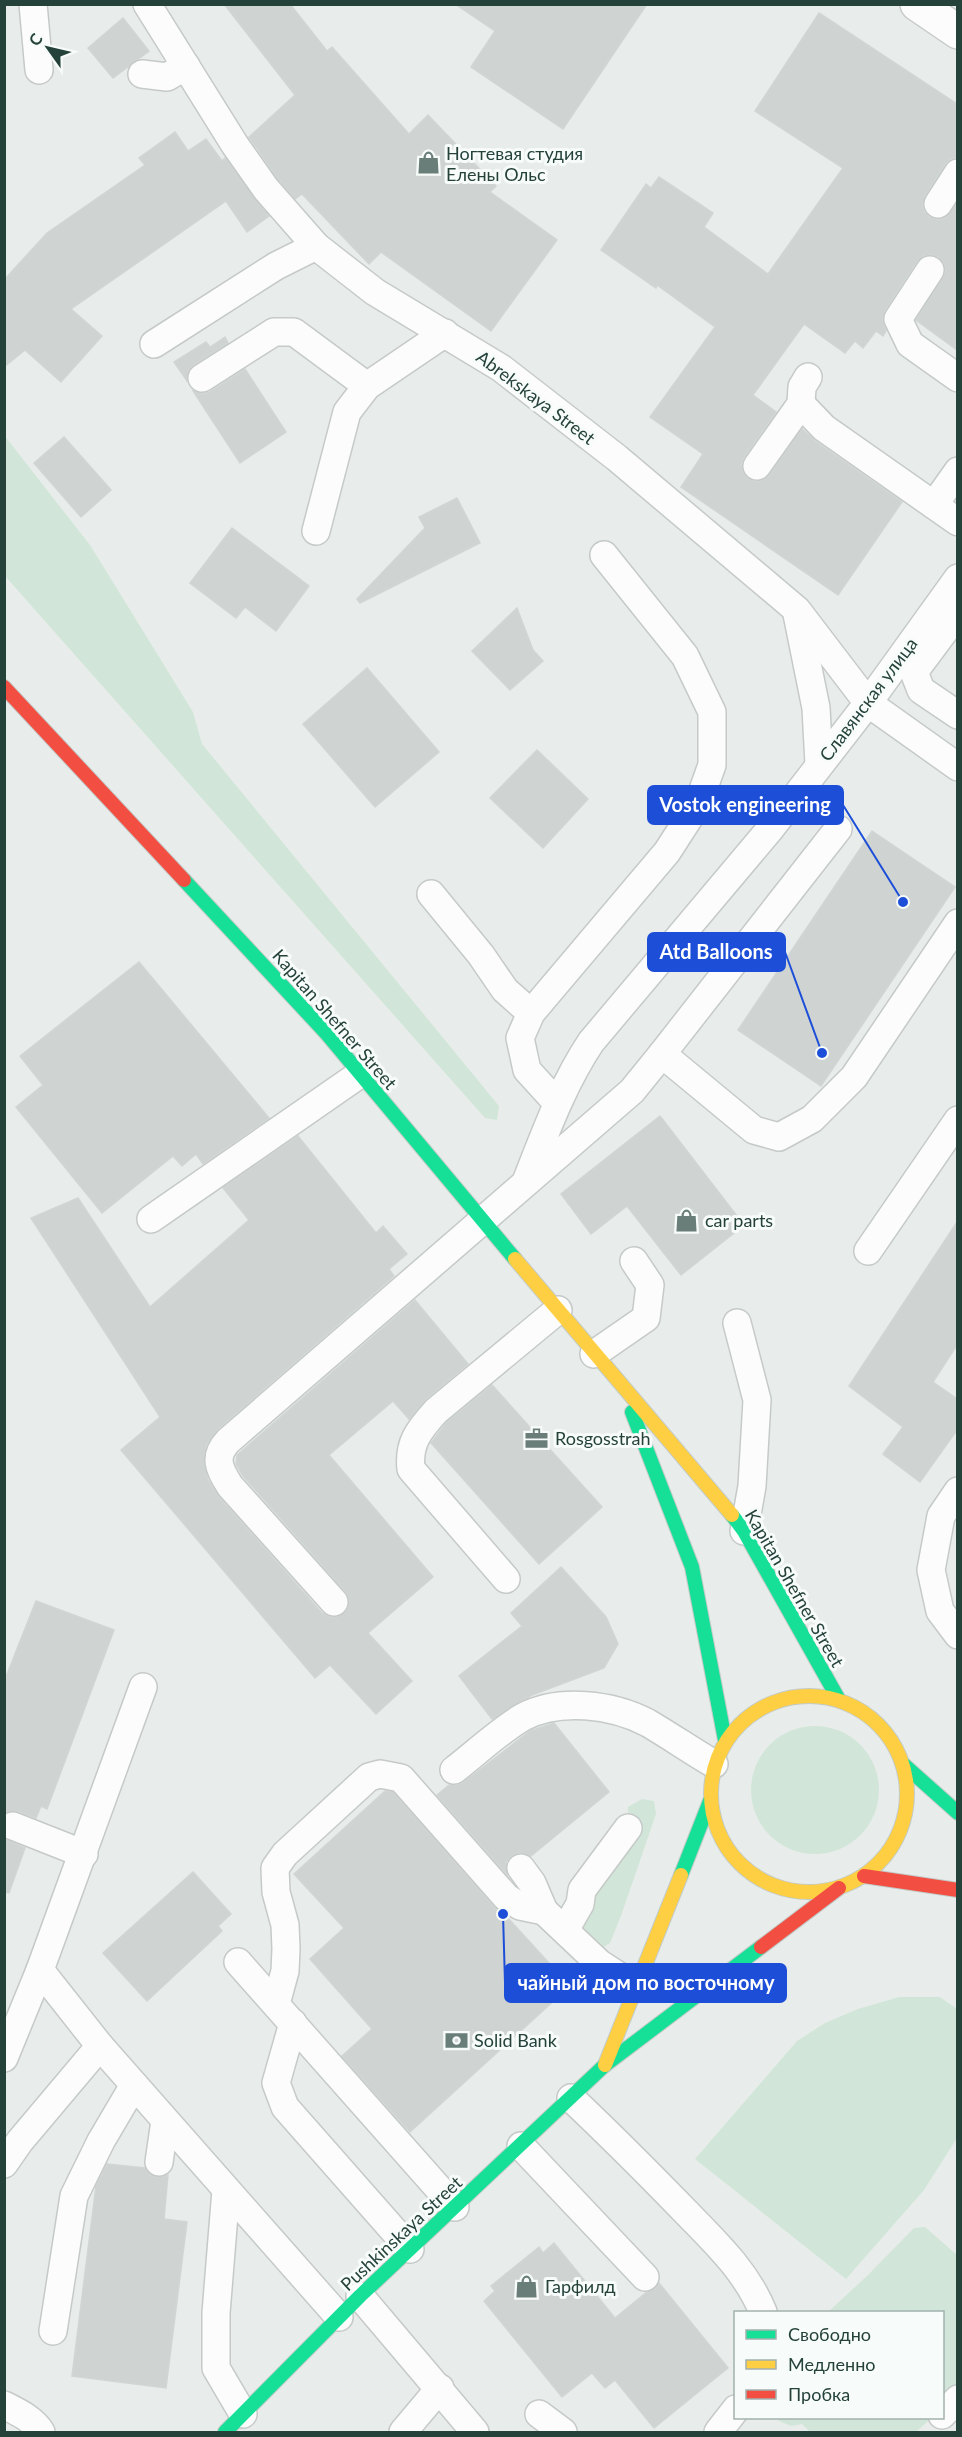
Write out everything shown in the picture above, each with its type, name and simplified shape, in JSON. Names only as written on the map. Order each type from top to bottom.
[{"type":"main road","name":"Kapitan Shefner Street","points":[[4,687],[319,1025],[744,1531],[839,1700]]},
{"type":"main road","name":"Kapitan Shefner Street","points":[[623,1388],[692,1567],[720,1752]]},
{"type":"main road","points":[[797,1696],[839,1700],[867,1713],[889,1736],[903,1764],[908,1795],[902,1827],[887,1855],[864,1876],[839,1888],[795,1893],[753,1876],[723,1844],[710,1801],[710,1783],[720,1752],[756,1710],[797,1696]]},
{"type":"main road","points":[[903,1764],[957,1813]]},
{"type":"main road","name":"Pushkinskaya Street","points":[[605,2065],[710,1801]]},
{"type":"main road","points":[[864,1876],[957,1890]]},
{"type":"main road","name":"Pushkinskaya Street","points":[[234,2423],[360,2296],[605,2065],[839,1888]]},
{"type":"street","points":[[917,4],[957,32]]},
{"type":"lane","points":[[33,4],[39,69]]},
{"type":"lane","name":"Abrekskaya Street","points":[[147,4],[235,145],[266,189],[316,246],[375,292],[501,368],[617,458],[797,610],[868,703],[957,767]]},
{"type":"lane","points":[[142,74],[167,77],[186,66]]},
{"type":"lane","points":[[938,204],[957,173]]},
{"type":"lane","points":[[153,344],[276,266],[316,246]]},
{"type":"lane","points":[[930,270],[898,319],[910,344],[957,378]]},
{"type":"lane","points":[[202,378],[274,332],[294,332],[367,386]]},
{"type":"lane","points":[[316,531],[347,412],[367,386],[445,333]]},
{"type":"lane","points":[[757,466],[801,404],[802,387],[808,377]]},
{"type":"lane","points":[[801,404],[824,428],[957,522]]},
{"type":"lane","points":[[934,505],[957,471]]},
{"type":"lane","points":[[557,1103],[527,1070],[520,1038],[531,1013],[667,852],[698,804],[712,765],[712,712],[685,656],[604,555]]},
{"type":"lane","name":"Славянская улица","points":[[333,1602],[230,1486],[220,1471],[218,1459],[220,1450],[525,1184],[557,1103],[577,1063],[591,1042],[771,828],[868,703],[956,582]]},
{"type":"lane","points":[[797,610],[816,708],[819,764]]},
{"type":"lane","points":[[957,613],[914,672],[921,690],[957,715]]},
{"type":"lane","points":[[525,1184],[632,1091],[838,829]]},
{"type":"lane","points":[[431,894],[481,955],[505,990],[531,1013]]},
{"type":"lane","points":[[662,1054],[754,1130],[779,1137],[812,1119],[855,1077],[957,923]]},
{"type":"lane","points":[[151,1219],[360,1074]]},
{"type":"lane","points":[[868,1251],[957,1120]]},
{"type":"lane","points":[[594,1354],[646,1318],[650,1285],[634,1261]]},
{"type":"lane","points":[[506,1579],[411,1469],[409,1454],[422,1427],[436,1411],[558,1310]]},
{"type":"lane","points":[[737,1323],[757,1400],[752,1486],[744,1531]]},
{"type":"lane","points":[[957,1491],[941,1516],[930,1570],[940,1611],[957,1635]]},
{"type":"lane","points":[[4,2058],[84,1854],[143,1687]]},
{"type":"lane","points":[[454,1770],[522,1718],[542,1709],[567,1706],[612,1711],[720,1752]]},
{"type":"lane","points":[[410,2250],[285,2107],[276,2083],[284,2014],[286,1949],[285,1925],[276,1892],[275,1868],[285,1854],[369,1777],[380,1773],[401,1778],[506,1897],[520,1906],[544,1911]]},
{"type":"lane","points":[[13,1826],[84,1854]]},
{"type":"lane","points":[[565,1930],[580,1904],[582,1890],[628,1828]]},
{"type":"lane","points":[[520,1868],[532,1883],[544,1911],[598,1963],[636,1987]]},
{"type":"lane","points":[[238,1962],[455,2207]]},
{"type":"lane","points":[[40,1970],[100,2046],[339,2317]]},
{"type":"lane","points":[[4,2164],[20,2141],[100,2046]]},
{"type":"lane","points":[[53,2331],[74,2196],[101,2140],[134,2085]]},
{"type":"lane","points":[[571,2098],[624,2148],[730,2258],[755,2293],[762,2311]]},
{"type":"lane","points":[[159,2162],[165,2121]]},
{"type":"lane","points":[[521,2146],[645,2277]]},
{"type":"lane","points":[[226,2190],[216,2313],[216,2368],[234,2423]]},
{"type":"lane","points":[[360,2296],[440,2388],[475,2433]]},
{"type":"lane","points":[[403,2433],[440,2388]]},
{"type":"lane","points":[[944,2413],[957,2399]]},
{"type":"lane","points":[[4,2405],[23,2415],[37,2426],[41,2433]]},
{"type":"lane","points":[[718,2433],[734,2410]]},
{"type":"lane","points":[[539,2414],[563,2433]]},
{"type":"lane","points":[[926,2433],[938,2419]]},
{"type":"green space","points":[[4,435],[90,545],[193,712],[202,744],[499,1106],[497,1120],[485,1118],[5,576]]},
{"type":"green space","points":[[815,1726],[839,1731],[860,1745],[874,1766],[879,1790],[874,1814],[860,1835],[839,1849],[815,1854],[791,1849],[770,1835],[756,1814],[751,1790],[756,1766],[770,1745],[791,1731]]},
{"type":"green space","points":[[642,1799],[654,1801],[656,1814],[610,1943],[602,1948],[586,1938],[579,1924],[633,1820],[628,1807]]},
{"type":"green space","points":[[899,1997],[940,1997],[957,2009],[957,2138],[924,2190],[846,2279],[695,2159],[797,2041],[825,2023],[858,2009]]},
{"type":"green space","points":[[925,2227],[957,2255],[957,2390],[944,2404],[944,2311],[829,2311],[914,2228]]},
{"type":"green space","points":[[778,2419],[930,2419],[916,2432],[810,2432],[802,2424],[791,2426]]},
{"type":"building","points":[[224,4],[290,4],[327,51],[332,47],[409,134],[428,115],[496,186],[490,192],[557,240],[491,331],[381,252],[369,264],[302,194],[295,199],[278,179],[249,137],[295,95]]},
{"type":"building","points":[[455,4],[647,4],[563,129],[471,67],[495,31]]},
{"type":"building","points":[[819,13],[957,104],[957,157],[945,164],[925,195],[922,204],[924,212],[929,217],[938,220],[946,218],[957,203],[957,350],[916,320],[946,271],[939,257],[931,254],[917,261],[885,310],[882,319],[886,331],[883,336],[876,331],[863,348],[855,341],[845,353],[804,324],[753,395],[776,412],[744,457],[741,465],[747,478],[756,482],[769,476],[802,429],[815,441],[902,502],[838,595],[681,487],[703,454],[650,417],[715,327],[657,285],[656,288],[601,250],[646,184],[651,188],[659,177],[713,213],[704,227],[768,274],[843,168],[755,111]]},
{"type":"building","points":[[123,18],[149,51],[113,78],[88,48]]},
{"type":"building","points":[[175,132],[188,151],[206,139],[222,161],[225,158],[269,216],[247,232],[226,201],[71,309],[102,336],[61,382],[25,350],[4,367],[4,280],[47,233],[145,165],[139,158]]},
{"type":"building","points":[[225,337],[228,343],[193,365],[188,371],[187,381],[174,362],[206,342],[210,347]]},
{"type":"building","points":[[245,369],[286,432],[240,463],[193,391],[202,394],[210,392]]},
{"type":"building","points":[[64,437],[111,490],[81,517],[34,463]]},
{"type":"building","points":[[457,498],[480,543],[360,603],[357,599],[425,528],[419,517]]},
{"type":"building","points":[[232,528],[309,586],[276,631],[245,607],[236,618],[190,583]]},
{"type":"building","points":[[517,608],[533,650],[543,661],[510,690],[472,651]]},
{"type":"building","points":[[367,668],[439,752],[375,807],[303,724]]},
{"type":"building","points":[[537,750],[588,799],[543,848],[490,798]]},
{"type":"building","points":[[872,831],[955,887],[821,1086],[738,1030]]},
{"type":"building","points":[[139,962],[269,1118],[203,1164],[196,1154],[182,1166],[173,1156],[102,1213],[16,1107],[43,1085],[20,1056]]},
{"type":"building","points":[[660,1116],[744,1225],[681,1275],[627,1206],[591,1234],[561,1194]]},
{"type":"building","points":[[298,1136],[376,1233],[383,1226],[407,1254],[389,1269],[394,1276],[218,1429],[206,1445],[204,1464],[208,1480],[218,1496],[322,1613],[329,1617],[337,1617],[345,1613],[349,1606],[346,1592],[243,1476],[236,1464],[237,1455],[415,1300],[468,1364],[426,1399],[409,1419],[393,1401],[329,1455],[433,1577],[368,1633],[412,1681],[376,1714],[330,1665],[315,1678],[121,1450],[160,1417],[31,1218],[78,1198],[150,1307],[249,1220],[223,1188]]},
{"type":"building","points":[[957,1222],[957,1345],[933,1382],[957,1399],[957,1430],[920,1482],[883,1454],[903,1427],[849,1386]]},
{"type":"building","points":[[492,1385],[602,1507],[539,1564],[431,1443],[447,1422]]},
{"type":"building","points":[[561,1567],[606,1617],[618,1644],[604,1668],[532,1695],[492,1719],[459,1676],[522,1626],[511,1613]]},
{"type":"building","points":[[36,1601],[114,1630],[47,1809],[41,1806],[36,1818],[18,1811],[4,1813],[4,1682]]},
{"type":"building","points":[[554,1723],[609,1792],[531,1856],[520,1852],[511,1856],[506,1862],[507,1874],[437,1795],[449,1785],[464,1782],[530,1731]]},
{"type":"building","points":[[385,1791],[393,1792],[494,1907],[506,1916],[570,1986],[410,2132],[342,2056],[372,2029],[310,1959],[344,1928],[294,1874]]},
{"type":"building","points":[[4,1839],[25,1848],[9,1893],[4,1892]]},
{"type":"building","points":[[193,1872],[231,1914],[218,1926],[222,1931],[147,2001],[103,1953]]},
{"type":"building","points":[[107,2164],[145,2168],[150,2175],[156,2177],[168,2175],[164,2219],[187,2222],[166,2388],[72,2376],[96,2186]]},
{"type":"building","points":[[554,2243],[615,2318],[647,2292],[655,2289],[659,2283],[728,2368],[654,2428],[615,2380],[605,2388],[592,2373],[562,2397],[484,2301],[495,2291],[491,2286],[539,2247],[543,2253]]},
{"type":"traffic: fast","points":[[184,880],[327,1034],[515,1259]]},
{"type":"traffic: fast","points":[[632,1412],[692,1567],[725,1740]]},
{"type":"traffic: fast","points":[[732,1515],[744,1531],[839,1700]]},
{"type":"traffic: fast","points":[[903,1764],[958,1813]]},
{"type":"traffic: fast","points":[[681,1875],[710,1801]]},
{"type":"traffic: fast","points":[[225,2432],[360,2296],[605,2065],[761,1947]]},
{"type":"traffic: slow","points":[[515,1259],[732,1515]]},
{"type":"traffic: slow","points":[[809,1696],[837,1700],[855,1708],[871,1718],[885,1732],[903,1766],[907,1794],[903,1822],[895,1840],[885,1856],[871,1870],[837,1888],[809,1892],[781,1888],[763,1880],[747,1870],[733,1856],[715,1822],[711,1794],[715,1766],[723,1748],[733,1732],[747,1718],[781,1700],[809,1696]]},
{"type":"traffic: slow","points":[[605,2065],[681,1875]]},
{"type":"traffic: jam","points":[[4,687],[184,880]]},
{"type":"traffic: jam","points":[[864,1876],[958,1890]]},
{"type":"traffic: jam","points":[[761,1947],[839,1888]]},
{"type":"place","name":"Ногтевая студия Елены Ольс","points":[[428,163]]},
{"type":"place","name":"Vostok engineering","points":[[903,902]]},
{"type":"place","name":"Atd Balloons","points":[[822,1053]]},
{"type":"place","name":"car parts","points":[[687,1220]]},
{"type":"place","name":"Rosgosstrah","points":[[537,1438]]},
{"type":"place","name":"чайный дом по восточному","points":[[503,1914]]},
{"type":"place","name":"Solid Bank","points":[[456,2040]]},
{"type":"place","name":"Гарфилд","points":[[527,2286]]}]
